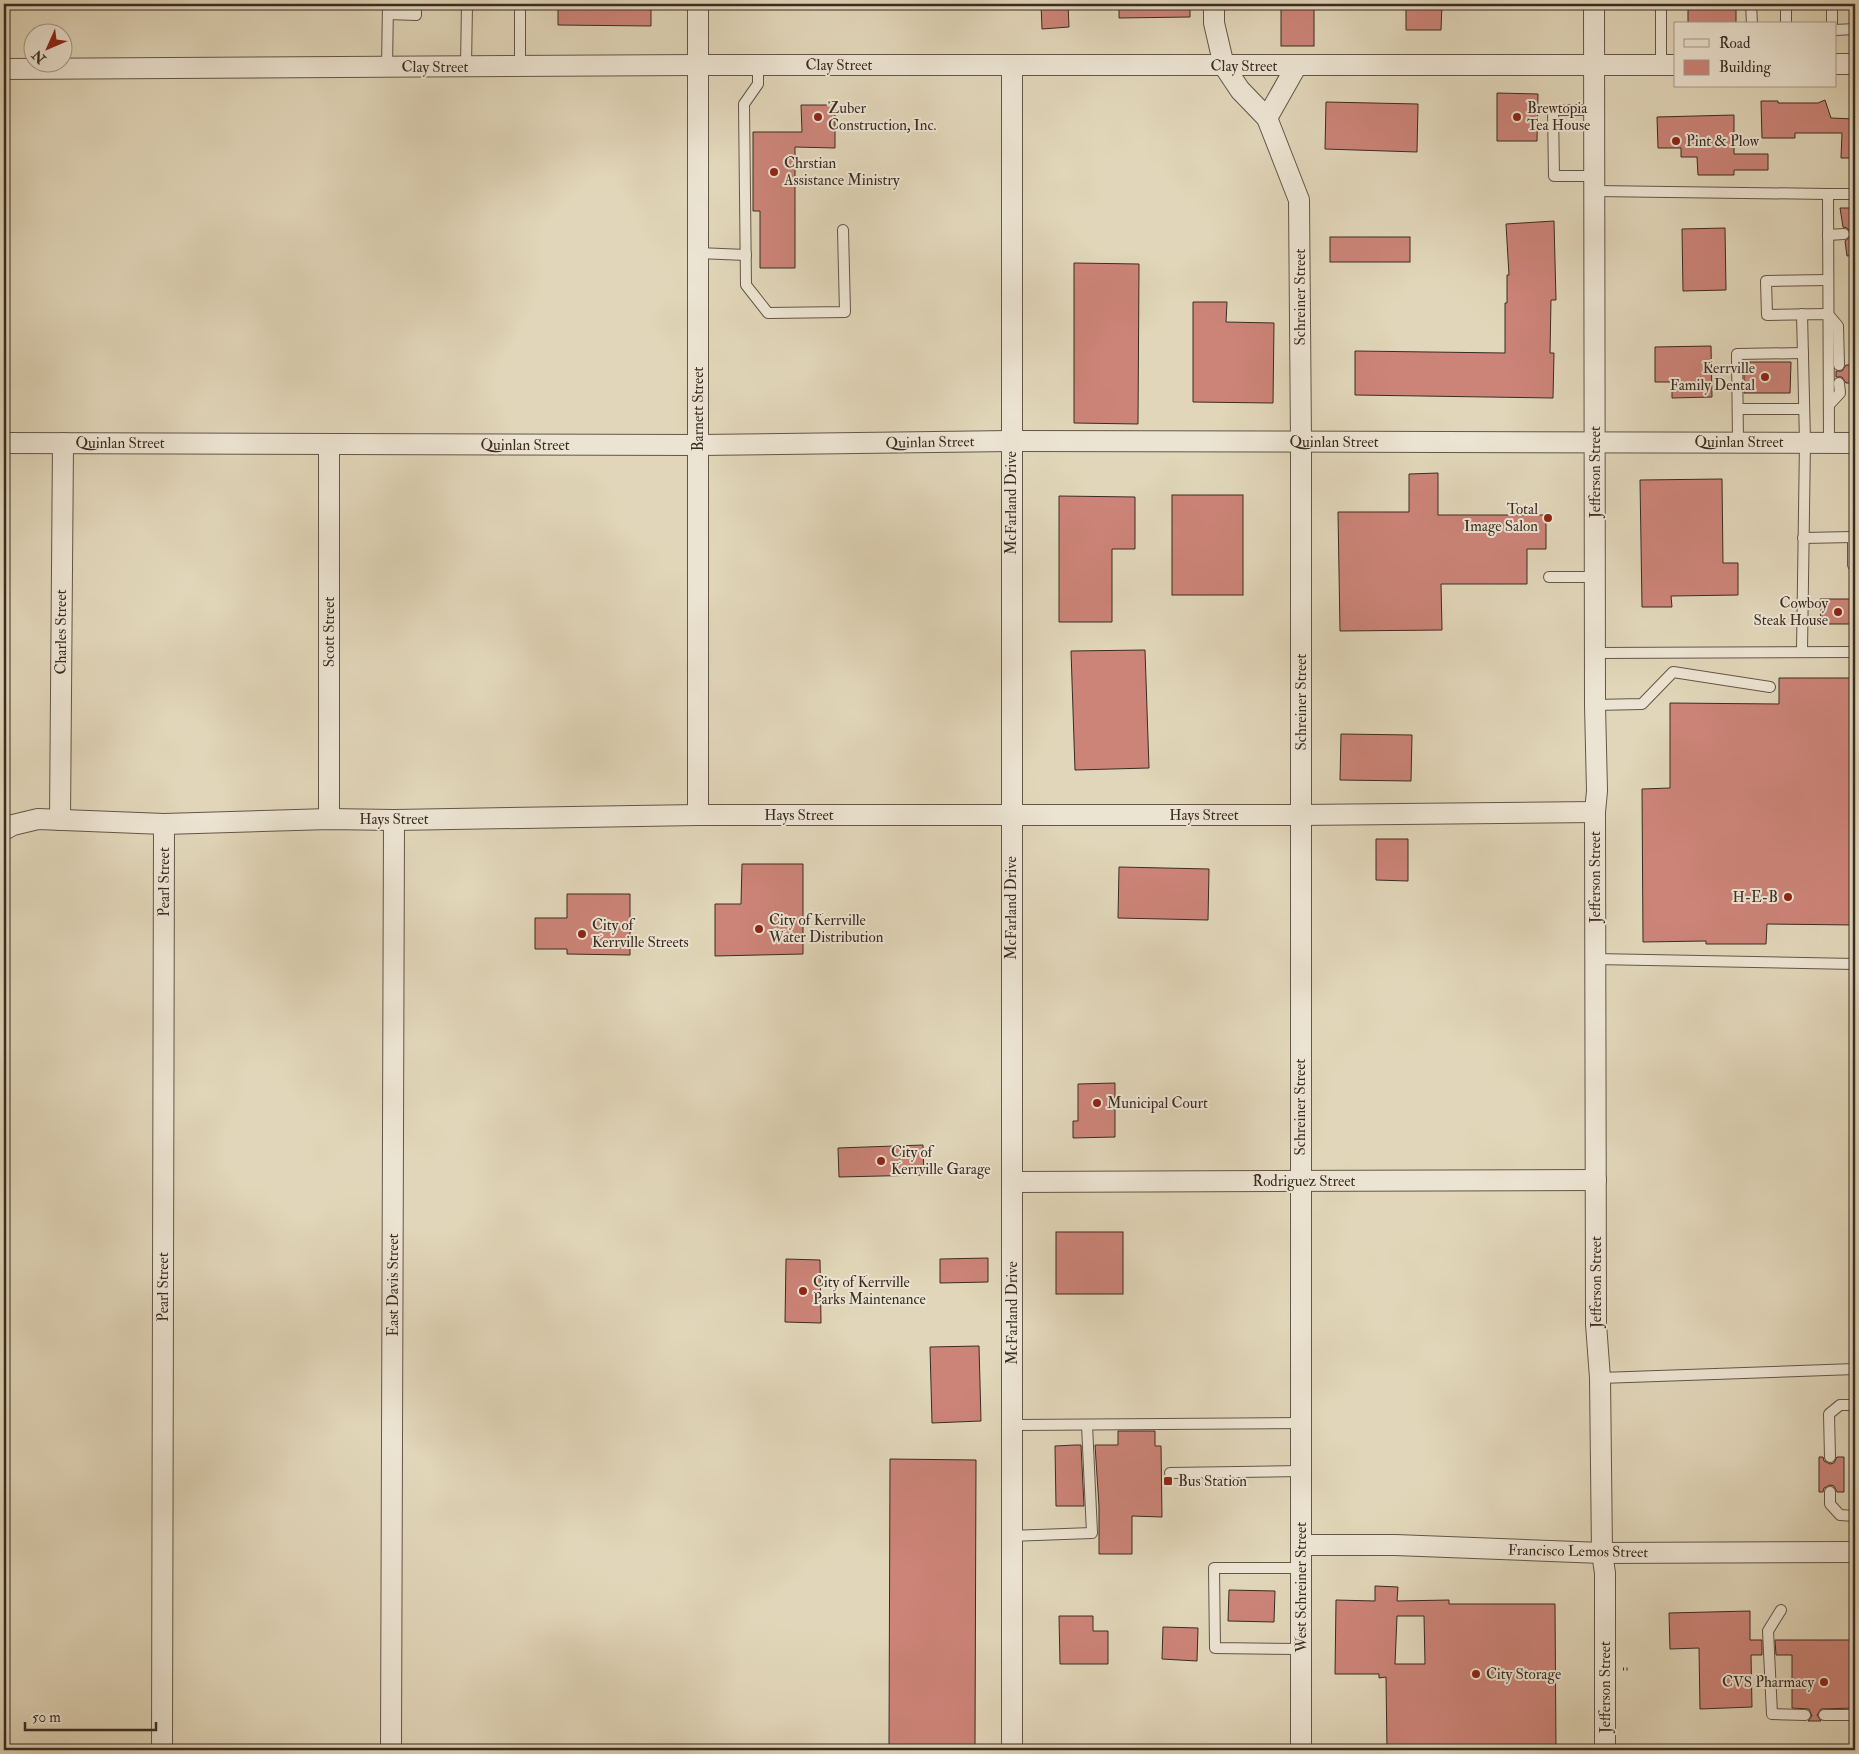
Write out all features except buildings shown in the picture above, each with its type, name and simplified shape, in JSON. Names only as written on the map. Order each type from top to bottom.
[{"type":"street","name":"Barnett Street","points":[[698,4],[698,815]]},
{"type":"street","name":"Schreiner Street","points":[[1214,4],[1214,23],[1224,66],[1240,90],[1267,118],[1299,200],[1301,442],[1301,1423]]},
{"type":"street","name":"Jefferson Street","points":[[1594,4],[1594,706],[1597,791],[1595,812],[1596,1324],[1600,1378],[1602,1553],[1605,1573],[1605,1750]]},
{"type":"street","name":"Clay Street","points":[[4,69],[698,64],[1668,65]]},
{"type":"street","points":[[1836,64],[1855,64]]},
{"type":"street","name":"McFarland Drive","points":[[1012,65],[1012,1750]]},
{"type":"street","points":[[1267,118],[1297,66]]},
{"type":"street","name":"Quinlan Street","points":[[4,443],[698,445],[1011,441],[1855,443]]},
{"type":"street","name":"Charles Street","points":[[60,820],[63,443]]},
{"type":"street","name":"Scott Street","points":[[329,444],[329,819]]},
{"type":"street","name":"Hays Street","points":[[4,830],[13,825],[38,819],[164,824],[329,819],[394,820],[698,815],[1300,815],[1595,812]]},
{"type":"street","name":"East Davis Street","points":[[392,1750],[394,820]]},
{"type":"street","name":"Pearl Street","points":[[162,1750],[164,824]]},
{"type":"street","name":"Rodriguez Street","points":[[1012,1182],[1596,1180]]},
{"type":"street","name":"West Schreiner Street","points":[[1301,1423],[1301,1750]]},
{"type":"street","name":"Francisco Lemos Street","points":[[1301,1545],[1395,1545],[1602,1553],[1855,1552]]},
{"type":"lane","points":[[387,67],[388,9],[416,14],[416,4]]},
{"type":"lane","points":[[466,66],[467,4]]},
{"type":"lane","points":[[520,4],[520,66]]},
{"type":"lane","points":[[1661,4],[1668,65]]},
{"type":"lane","points":[[1752,4],[1752,22]]},
{"type":"lane","points":[[1786,4],[1786,22]]},
{"type":"lane","points":[[1832,4],[1832,22]]},
{"type":"lane","points":[[1836,30],[1855,29]]},
{"type":"lane","points":[[758,65],[758,84],[744,104],[746,285],[768,313],[845,312],[843,230]]},
{"type":"lane","points":[[1594,110],[1553,110],[1554,176],[1595,184],[1855,194]]},
{"type":"lane","points":[[1828,194],[1829,443]]},
{"type":"lane","points":[[1828,235],[1844,234]]},
{"type":"lane","points":[[698,253],[746,255]]},
{"type":"lane","points":[[1828,280],[1766,281],[1767,315],[1828,314]]},
{"type":"lane","points":[[1802,314],[1805,442],[1802,651]]},
{"type":"lane","points":[[1828,314],[1838,326],[1839,365]]},
{"type":"lane","points":[[1738,442],[1737,354],[1803,353]]},
{"type":"lane","points":[[1829,405],[1840,393],[1839,383]]},
{"type":"lane","points":[[1738,410],[1804,409]]},
{"type":"lane","points":[[1803,538],[1854,538],[1853,565],[1855,565]]},
{"type":"lane","points":[[1549,577],[1595,577]]},
{"type":"lane","points":[[1595,653],[1855,652]]},
{"type":"lane","points":[[1594,706],[1642,704],[1673,672],[1770,687]]},
{"type":"lane","points":[[1595,959],[1855,964]]},
{"type":"lane","points":[[1600,1378],[1855,1369]]},
{"type":"lane","points":[[1830,1457],[1829,1414],[1840,1405],[1855,1405]]},
{"type":"lane","points":[[1012,1426],[1301,1423]]},
{"type":"lane","points":[[1012,1536],[1092,1533],[1087,1425]]},
{"type":"lane","points":[[1170,1473],[1301,1471]]},
{"type":"lane","points":[[1830,1492],[1830,1504],[1840,1515],[1855,1516]]},
{"type":"lane","points":[[1301,1568],[1214,1568],[1214,1648],[1301,1649]]},
{"type":"lane","points":[[1781,1610],[1768,1632],[1772,1714],[1805,1715]]},
{"type":"lane","points":[[1824,1715],[1855,1715]]},
{"type":"place","name":"Zuber Construction, Inc.","points":[[818,117]]},
{"type":"place","name":"Brewtopia Tea House","points":[[1517,117]]},
{"type":"place","name":"Pint & Plow","points":[[1676,141]]},
{"type":"place","name":"Chrstian Assistance Ministry","points":[[774,172]]},
{"type":"place","name":"Kerrville Family Dental","points":[[1765,377]]},
{"type":"place","name":"Total Image Salon","points":[[1548,518]]},
{"type":"place","name":"Cowboy Steak House","points":[[1838,612]]},
{"type":"place","name":"H-E-B","points":[[1788,897]]},
{"type":"place","name":"City of Kerrville Water Distribution","points":[[759,929]]},
{"type":"place","name":"City of Kerrville Streets","points":[[582,934]]},
{"type":"place","name":"Municipal Court","points":[[1097,1103]]},
{"type":"place","name":"City of Kerrville Garage","points":[[881,1161]]},
{"type":"place","name":"City of Kerrville Parks Maintenance","points":[[803,1291]]},
{"type":"place","name":"Bus Station","points":[[1168,1481]]},
{"type":"place","name":"City Storage","points":[[1476,1674]]},
{"type":"place","name":"CVS Pharmacy","points":[[1824,1682]]}]
